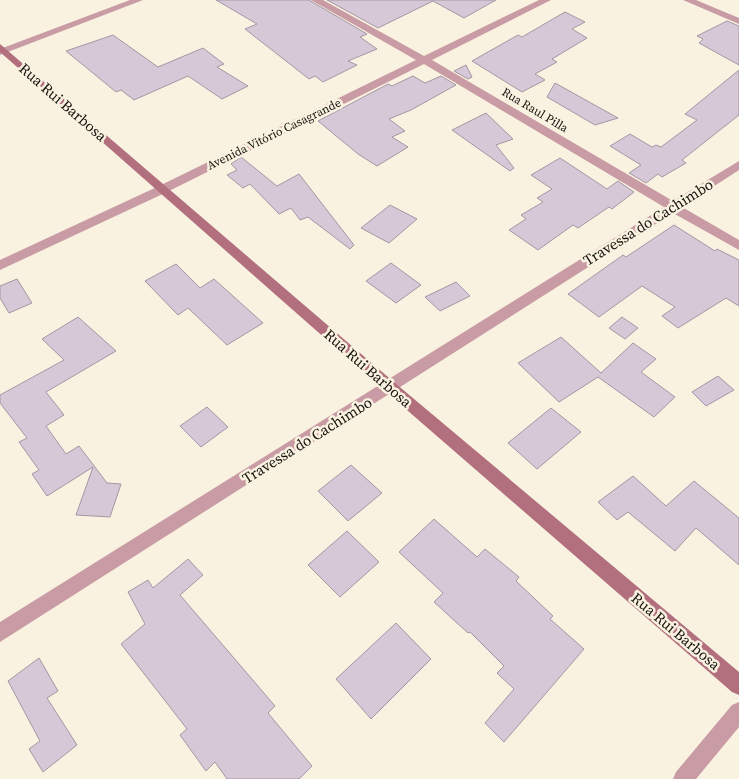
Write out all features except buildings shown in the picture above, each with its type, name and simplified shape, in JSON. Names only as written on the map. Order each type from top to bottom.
[{"type":"street","points":[[1,50],[138,0]]},
{"type":"street","name":"Rua Raul Pilla","points":[[316,0],[424,60],[739,246]]},
{"type":"street","name":"Avenida Vitório Casagrande","points":[[0,265],[162,189],[546,0]]},
{"type":"street","points":[[688,0],[739,20]]},
{"type":"street","name":"Rua Rui Barbosa","points":[[1,50],[390,387],[739,685]]},
{"type":"street","name":"Travessa do Cachimbo","points":[[0,633],[739,164]]},
{"type":"street","points":[[683,779],[739,712]]}]
